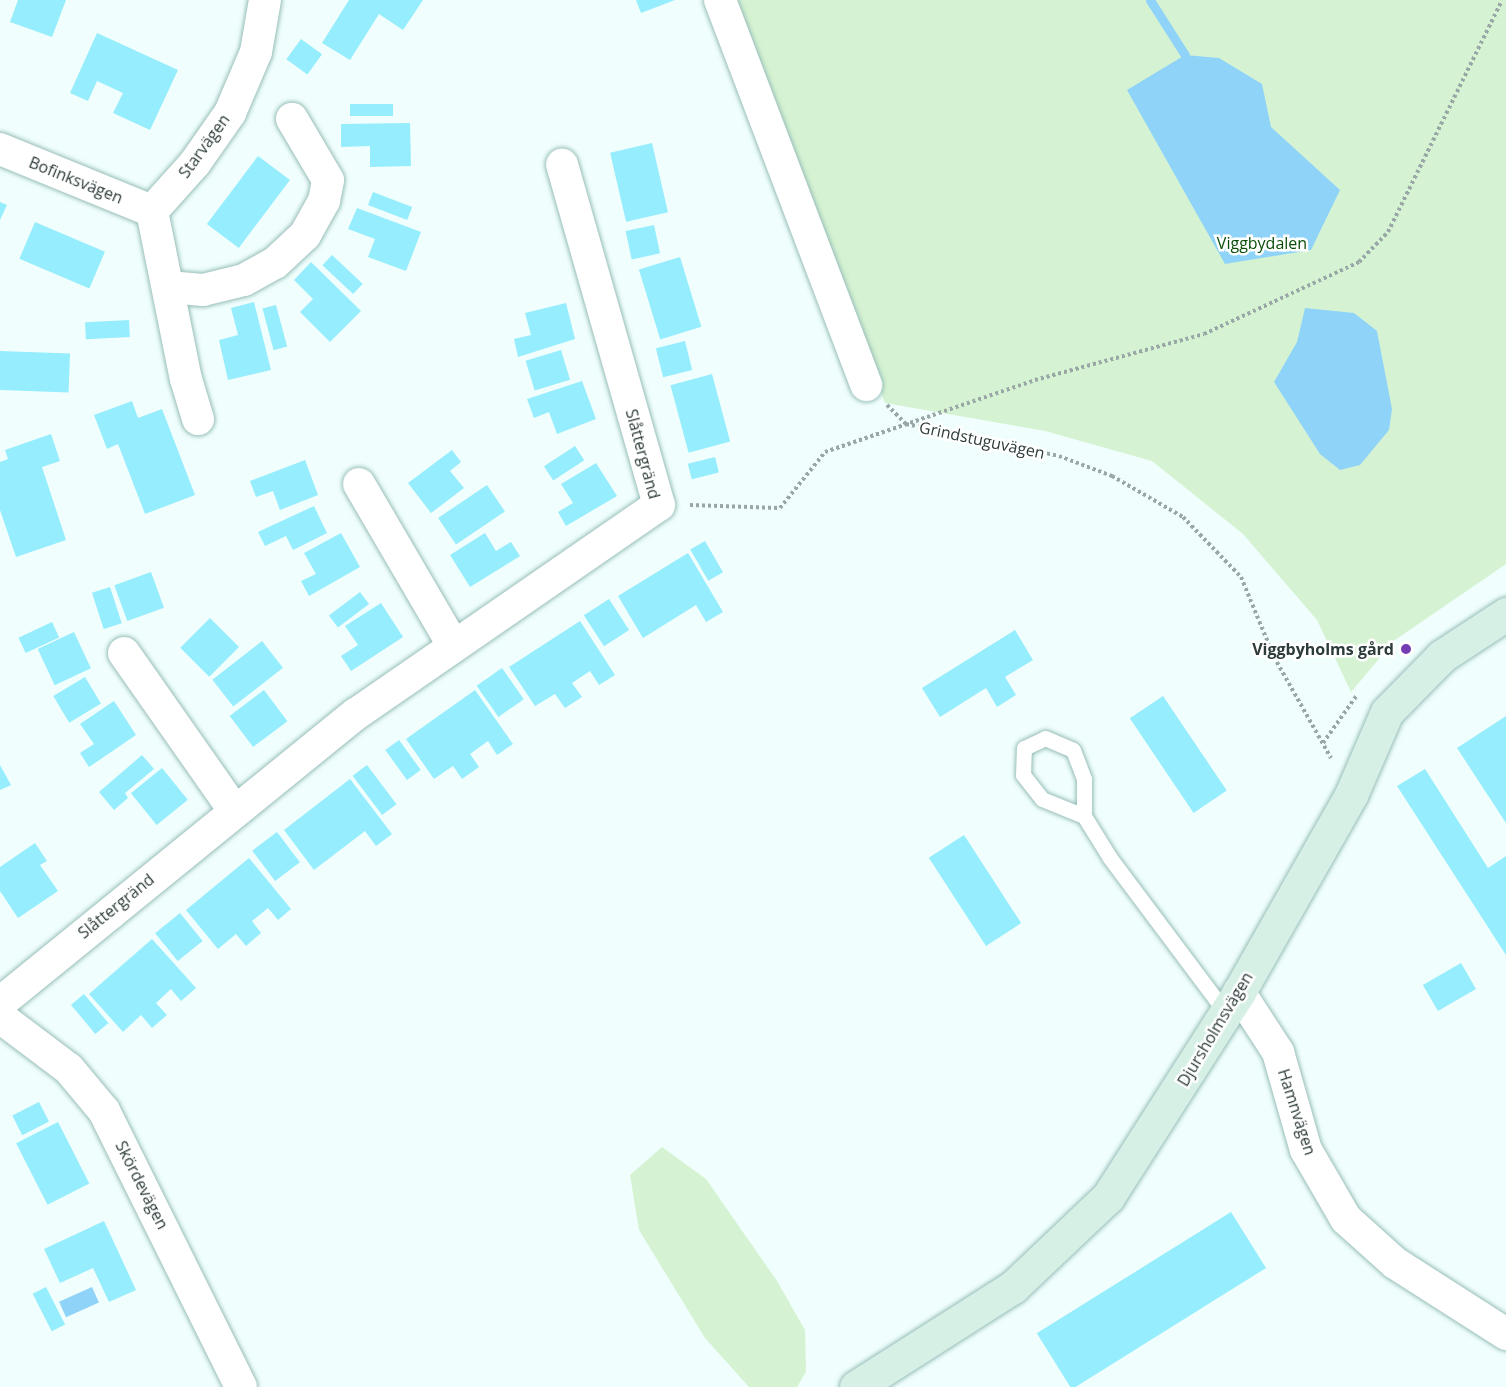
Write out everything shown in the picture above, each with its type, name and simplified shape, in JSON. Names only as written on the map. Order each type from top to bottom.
[{"type":"street","name":"Starvägen","points":[[152,211],[195,163],[230,113],[256,52],[265,0]]},
{"type":"street","points":[[720,0],[866,385]]},
{"type":"street","points":[[168,287],[202,290],[244,280],[275,263],[304,235],[324,201],[328,180],[292,119]]},
{"type":"street","name":"Bofinksvägen","points":[[0,148],[152,211]]},
{"type":"street","name":"Slåttergränd","points":[[0,1003],[234,810],[356,714],[659,505],[562,165]]},
{"type":"street","points":[[152,211],[186,379],[198,418]]},
{"type":"street","points":[[359,484],[453,645]]},
{"type":"street","name":"Djursholmsvägen","points":[[856,1387],[1013,1287],[1108,1197],[1232,1002],[1352,795],[1387,712],[1442,656],[1506,614]]},
{"type":"street","points":[[123,652],[234,810]]},
{"type":"street","name":"Hamnvägen","points":[[1232,1002],[1278,1052],[1306,1150],[1346,1219],[1395,1263],[1506,1334]]},
{"type":"street","name":"Skördevägen","points":[[0,1017],[69,1070],[104,1111],[241,1387]]},
{"type":"lane","points":[[1084,816],[1042,799],[1023,774],[1024,748],[1044,738],[1073,750],[1084,779],[1084,816],[1110,858],[1232,1002]]},
{"type":"path","points":[[659,505],[780,508],[825,452],[1035,380],[1204,334],[1359,262],[1388,232],[1502,0]]},
{"type":"path","name":"Grindstuguvägen","points":[[866,385],[906,424],[1059,456],[1112,476],[1183,517],[1241,577],[1274,657],[1352,795]]},
{"type":"green space","name":"Viggbydalen","points":[[737,0],[1506,0],[1506,564],[1395,640],[1351,692],[1317,620],[1243,534],[1152,461],[1045,431],[885,403]]},
{"type":"green space","points":[[662,1147],[706,1179],[777,1281],[805,1330],[806,1372],[797,1387],[749,1387],[705,1338],[639,1230],[630,1175]]},
{"type":"water","points":[[1185,55],[1219,58],[1262,84],[1271,127],[1340,190],[1311,250],[1225,264],[1127,90]]},
{"type":"water","points":[[1305,308],[1354,313],[1377,331],[1392,409],[1389,430],[1360,465],[1340,470],[1320,454],[1274,382],[1297,342]]},
{"type":"water","points":[[92,1287],[99,1303],[66,1317],[59,1302]]},
{"type":"building","points":[[18,0],[66,0],[52,37],[10,22]]},
{"type":"building","points":[[349,0],[423,0],[403,30],[379,14],[350,60],[322,43]]},
{"type":"building","points":[[636,0],[675,0],[641,13]]},
{"type":"building","points":[[97,33],[178,70],[150,130],[113,113],[123,93],[97,81],[88,101],[70,93]]},
{"type":"building","points":[[301,39],[322,54],[307,75],[286,59]]},
{"type":"building","points":[[350,104],[393,104],[393,116],[350,116]]},
{"type":"building","points":[[410,123],[411,166],[370,167],[370,146],[341,147],[341,124]]},
{"type":"building","points":[[652,143],[668,212],[626,222],[610,153]]},
{"type":"building","points":[[258,156],[290,180],[239,248],[207,224]]},
{"type":"building","points":[[373,192],[412,207],[407,220],[368,205]]},
{"type":"building","points":[[0,202],[7,205],[0,220]]},
{"type":"building","points":[[357,208],[421,232],[406,271],[368,257],[375,239],[348,229]]},
{"type":"building","points":[[35,222],[105,252],[89,289],[19,259]]},
{"type":"building","points":[[654,225],[660,253],[632,259],[626,231]]},
{"type":"building","points":[[332,255],[363,284],[353,294],[322,265]]},
{"type":"building","points":[[680,257],[701,327],[660,339],[639,270]]},
{"type":"building","points":[[311,262],[361,311],[330,342],[300,312],[313,299],[294,280]]},
{"type":"building","points":[[254,302],[271,370],[228,380],[219,340],[238,335],[231,308]]},
{"type":"building","points":[[566,303],[575,339],[518,357],[514,339],[531,335],[525,313]]},
{"type":"building","points":[[276,305],[287,347],[274,350],[262,309]]},
{"type":"building","points":[[129,320],[130,337],[86,339],[85,322]]},
{"type":"building","points":[[685,341],[692,370],[663,377],[656,348]]},
{"type":"building","points":[[561,350],[570,380],[535,390],[526,361]]},
{"type":"building","points":[[0,351],[70,353],[69,392],[0,390]]},
{"type":"building","points":[[712,374],[730,442],[689,453],[670,385]]},
{"type":"building","points":[[582,381],[596,419],[557,434],[549,412],[534,418],[527,399]]},
{"type":"building","points":[[132,401],[138,418],[162,409],[195,495],[145,514],[118,444],[107,449],[94,415]]},
{"type":"building","points":[[51,434],[60,461],[42,467],[66,540],[16,557],[0,510],[0,462],[8,459],[5,450]]},
{"type":"building","points":[[575,446],[584,460],[553,480],[544,466]]},
{"type":"building","points":[[452,450],[461,462],[450,471],[464,488],[431,513],[408,483]]},
{"type":"building","points":[[715,457],[719,473],[692,479],[688,464]]},
{"type":"building","points":[[305,460],[318,495],[280,510],[273,491],[256,497],[250,481]]},
{"type":"building","points":[[596,463],[617,496],[566,526],[558,512],[573,503],[561,484]]},
{"type":"building","points":[[487,485],[505,512],[456,545],[438,518]]},
{"type":"building","points":[[314,506],[327,533],[293,550],[286,536],[265,546],[258,532]]},
{"type":"building","points":[[341,533],[360,567],[309,596],[301,581],[316,574],[304,553]]},
{"type":"building","points":[[485,533],[496,551],[511,542],[520,556],[470,587],[450,555]]},
{"type":"building","points":[[705,541],[723,572],[708,581],[690,550]]},
{"type":"building","points":[[688,553],[723,612],[706,622],[696,605],[643,638],[618,596]]},
{"type":"building","points":[[151,572],[164,608],[127,621],[114,585]]},
{"type":"building","points":[[110,587],[122,623],[104,629],[92,593]]},
{"type":"building","points":[[360,592],[369,604],[338,627],[329,615]]},
{"type":"building","points":[[609,599],[629,630],[604,646],[584,615]]},
{"type":"building","points":[[381,603],[403,637],[351,671],[341,656],[358,645],[345,626]]},
{"type":"building","points":[[210,618],[239,647],[209,677],[180,648]]},
{"type":"building","points":[[580,621],[615,675],[599,685],[590,671],[572,683],[582,697],[565,708],[555,694],[535,706],[509,667]]},
{"type":"building","points":[[52,622],[59,637],[26,653],[18,638]]},
{"type":"building","points":[[1015,630],[1033,660],[1005,677],[1016,695],[997,707],[986,688],[940,717],[922,688]]},
{"type":"building","points":[[74,632],[91,668],[55,685],[38,649]]},
{"type":"building","points":[[262,641],[283,668],[233,707],[212,680]]},
{"type":"building","points":[[502,668],[524,699],[498,717],[477,686]]},
{"type":"building","points":[[85,677],[101,704],[69,723],[53,696]]},
{"type":"building","points":[[264,690],[287,721],[253,747],[230,716]]},
{"type":"building","points":[[475,690],[513,744],[497,755],[488,741],[470,754],[479,767],[462,779],[453,766],[434,779],[406,739]]},
{"type":"building","points":[[1163,696],[1227,791],[1194,813],[1130,718]]},
{"type":"building","points":[[114,701],[136,735],[89,767],[80,753],[94,744],[80,724]]},
{"type":"building","points":[[1506,716],[1506,823],[1457,748]]},
{"type":"building","points":[[399,740],[421,770],[407,780],[385,750]]},
{"type":"building","points":[[142,755],[154,769],[125,793],[128,798],[114,810],[99,792]]},
{"type":"building","points":[[0,765],[11,785],[0,790]]},
{"type":"building","points":[[367,765],[396,804],[382,815],[353,776]]},
{"type":"building","points":[[162,768],[188,800],[157,825],[131,793]]},
{"type":"building","points":[[1425,769],[1488,868],[1506,856],[1506,955],[1397,786]]},
{"type":"building","points":[[350,779],[392,834],[376,846],[365,831],[314,870],[284,830]]},
{"type":"building","points":[[277,832],[300,862],[275,881],[252,851]]},
{"type":"building","points":[[964,835],[1021,923],[986,946],[929,858]]},
{"type":"building","points":[[35,843],[47,861],[40,865],[58,891],[18,918],[0,891],[0,867]]},
{"type":"building","points":[[249,858],[291,909],[278,920],[268,908],[252,921],[261,933],[246,946],[236,934],[218,949],[186,910]]},
{"type":"building","points":[[180,913],[203,941],[178,961],[155,933]]},
{"type":"building","points":[[152,939],[196,988],[181,1001],[171,989],[156,1003],[167,1015],[152,1028],[141,1015],[123,1032],[89,994]]},
{"type":"building","points":[[1461,963],[1476,989],[1438,1011],[1423,985]]},
{"type":"building","points":[[84,994],[108,1023],[95,1034],[71,1005]]},
{"type":"building","points":[[39,1102],[49,1122],[22,1135],[12,1116]]},
{"type":"building","points":[[58,1122],[89,1183],[47,1205],[16,1143]]},
{"type":"building","points":[[1231,1212],[1266,1268],[1075,1387],[1070,1387],[1037,1333]]},
{"type":"building","points":[[104,1221],[136,1290],[109,1302],[93,1268],[60,1283],[44,1249]]},
{"type":"building","points":[[46,1287],[65,1324],[52,1331],[33,1294]]},
{"type":"waterway","points":[[1150,0],[1185,55]]},
{"type":"place","name":"Viggbyholms gård","points":[[1406,649]]}]
